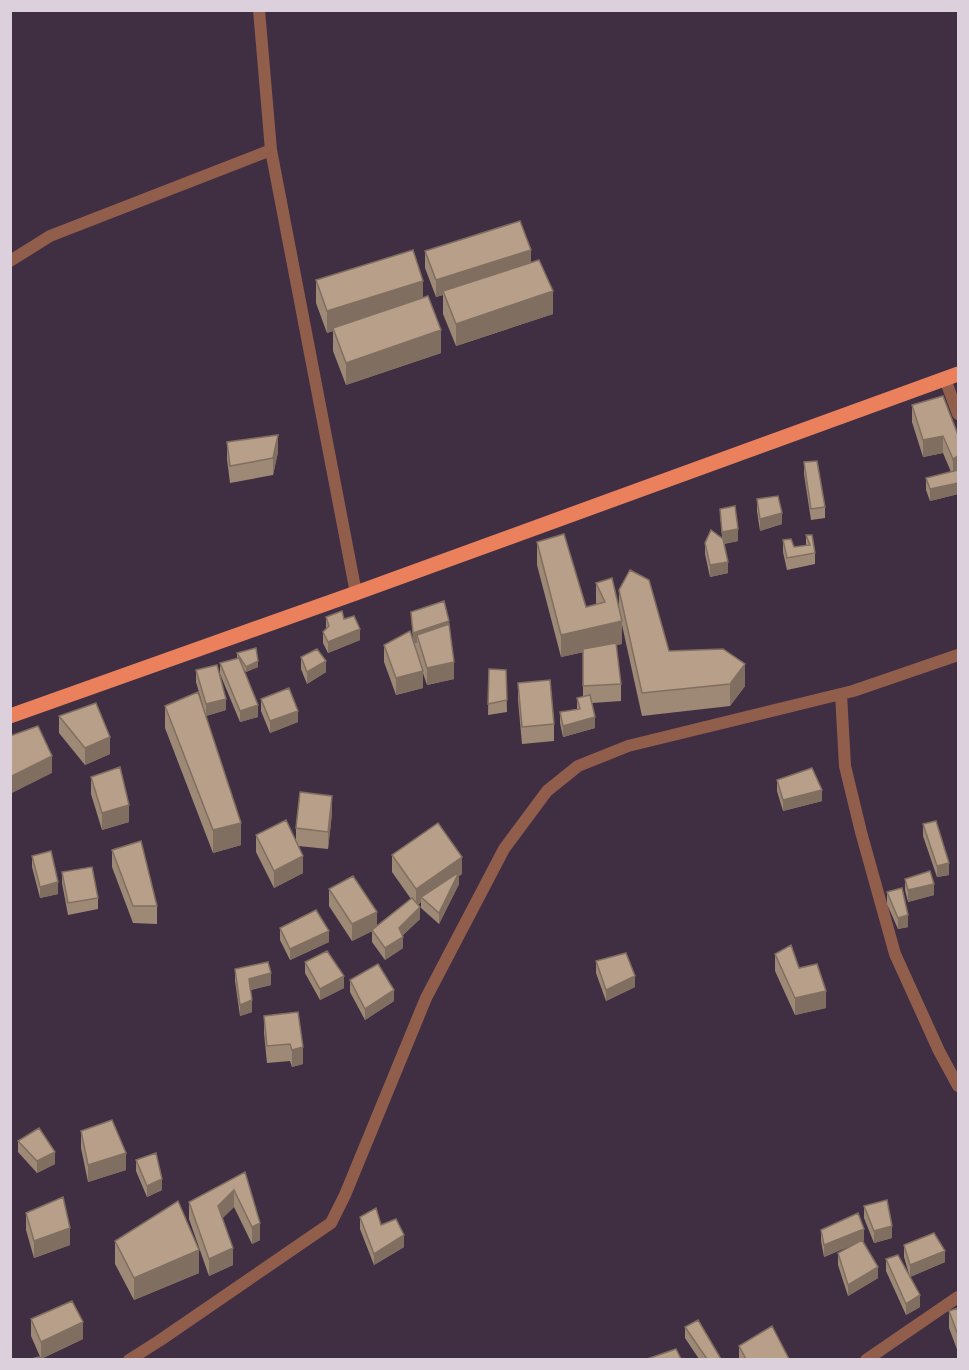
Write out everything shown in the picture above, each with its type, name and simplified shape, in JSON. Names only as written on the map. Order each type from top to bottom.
[{"type":"main road","points":[[10,716],[952,376]]},
{"type":"street","points":[[259,10],[271,150],[356,593]]},
{"type":"street","points":[[10,261],[50,237],[271,150]]},
{"type":"street","points":[[952,376],[958,414]]},
{"type":"street","points":[[129,1359],[159,1341],[331,1223],[345,1195],[426,999],[504,849],[547,790],[578,766],[628,746],[841,694],[958,655]]},
{"type":"street","points":[[841,694],[845,766],[895,954],[939,1051],[958,1086]]},
{"type":"street","points":[[866,1359],[958,1297]]},
{"type":"building","points":[[520,221],[531,250],[436,280],[425,251]]},
{"type":"building","points":[[413,250],[423,281],[327,311],[316,280]]},
{"type":"building","points":[[539,260],[553,291],[456,324],[443,291]]},
{"type":"building","points":[[428,296],[441,330],[346,363],[333,328]]},
{"type":"building","points":[[943,396],[958,435],[958,456],[953,459],[943,436],[923,440],[912,405]]},
{"type":"building","points":[[278,435],[273,458],[230,466],[227,442]]},
{"type":"building","points":[[817,461],[825,507],[811,509],[804,462]]},
{"type":"building","points":[[958,470],[958,483],[930,489],[926,478]]},
{"type":"building","points":[[778,496],[782,513],[760,519],[757,499]]},
{"type":"building","points":[[735,506],[738,529],[722,532],[720,509]]},
{"type":"building","points":[[711,530],[723,539],[728,562],[710,565],[705,543]]},
{"type":"building","points":[[564,534],[586,607],[605,602],[596,583],[612,578],[622,621],[561,635],[537,542]]},
{"type":"building","points":[[806,535],[812,535],[815,553],[787,558],[783,540],[791,539],[794,547],[810,545]]},
{"type":"building","points":[[630,570],[649,580],[669,651],[723,649],[745,664],[730,684],[642,693],[619,590]]},
{"type":"building","points":[[444,601],[449,621],[413,633],[411,612]]},
{"type":"building","points":[[342,611],[344,619],[354,616],[360,629],[328,642],[323,632],[329,626],[326,617]]},
{"type":"building","points":[[449,624],[454,662],[427,668],[417,635]]},
{"type":"building","points":[[410,631],[423,671],[396,678],[384,645]]},
{"type":"building","points":[[616,643],[621,684],[583,686],[583,649]]},
{"type":"building","points":[[256,648],[258,661],[246,667],[237,653]]},
{"type":"building","points":[[317,649],[326,661],[307,672],[301,657]]},
{"type":"building","points":[[239,658],[258,705],[240,711],[220,663]]},
{"type":"building","points":[[217,665],[226,699],[206,704],[196,670]]},
{"type":"building","points":[[489,669],[506,670],[507,700],[488,704]]},
{"type":"building","points":[[550,680],[554,724],[522,727],[518,683]]},
{"type":"building","points":[[289,688],[298,711],[270,721],[261,699]]},
{"type":"building","points":[[198,692],[241,823],[213,830],[165,706]]},
{"type":"building","points":[[590,695],[595,717],[563,726],[560,712],[580,709],[577,698]]},
{"type":"building","points":[[96,703],[110,737],[85,748],[59,716]]},
{"type":"building","points":[[38,726],[52,756],[10,777],[10,736]]},
{"type":"building","points":[[120,767],[129,805],[102,813],[91,777]]},
{"type":"building","points":[[812,768],[822,790],[783,800],[777,780]]},
{"type":"building","points":[[300,792],[332,796],[328,832],[296,828]]},
{"type":"building","points":[[286,820],[303,856],[274,871],[256,835]]},
{"type":"building","points":[[936,821],[949,863],[937,866],[923,824]]},
{"type":"building","points":[[438,823],[462,857],[416,889],[392,855]]},
{"type":"building","points":[[141,841],[157,906],[133,906],[112,850]]},
{"type":"building","points":[[51,851],[58,882],[40,887],[32,856]]},
{"type":"building","points":[[92,867],[98,898],[68,903],[62,872]]},
{"type":"building","points":[[930,871],[934,884],[908,890],[905,879]]},
{"type":"building","points":[[459,872],[439,913],[421,897]]},
{"type":"building","points":[[353,876],[377,912],[352,924],[329,889]]},
{"type":"building","points":[[902,888],[908,915],[898,918],[887,892]]},
{"type":"building","points":[[412,898],[420,907],[399,928],[403,937],[385,948],[372,930]]},
{"type":"building","points":[[316,910],[329,931],[290,949],[280,928]]},
{"type":"building","points":[[791,945],[799,968],[817,964],[826,991],[795,998],[775,954]]},
{"type":"building","points":[[327,951],[344,976],[320,989],[305,962]]},
{"type":"building","points":[[626,953],[635,976],[606,990],[596,961]]},
{"type":"building","points":[[268,962],[271,973],[249,979],[252,1000],[240,1005],[235,969]]},
{"type":"building","points":[[378,964],[394,990],[365,1009],[350,980]]},
{"type":"building","points":[[298,1012],[303,1047],[292,1050],[290,1044],[267,1046],[264,1016]]},
{"type":"building","points":[[112,1120],[126,1153],[88,1165],[81,1131]]},
{"type":"building","points":[[39,1128],[55,1152],[37,1161],[18,1141]]},
{"type":"building","points":[[156,1153],[162,1179],[147,1186],[136,1160]]},
{"type":"building","points":[[245,1172],[260,1223],[252,1227],[234,1190],[218,1206],[233,1248],[209,1259],[189,1202]]},
{"type":"building","points":[[63,1197],[70,1228],[34,1241],[26,1213]]},
{"type":"building","points":[[887,1200],[892,1226],[874,1231],[864,1206]]},
{"type":"building","points":[[178,1201],[199,1250],[134,1278],[115,1241]]},
{"type":"building","points":[[376,1208],[381,1225],[396,1219],[404,1235],[374,1254],[360,1217]]},
{"type":"building","points":[[858,1213],[864,1229],[824,1245],[821,1230]]},
{"type":"building","points":[[934,1233],[945,1251],[910,1265],[904,1245]]},
{"type":"building","points":[[862,1240],[878,1267],[848,1285],[838,1253]]},
{"type":"building","points":[[898,1255],[920,1295],[906,1304],[886,1259]]},
{"type":"building","points":[[72,1301],[83,1322],[41,1342],[31,1319]]},
{"type":"building","points":[[958,1308],[958,1335],[949,1311]]},
{"type":"building","points":[[698,1320],[721,1359],[707,1359],[685,1327]]},
{"type":"building","points":[[772,1326],[789,1359],[746,1359],[739,1346]]},
{"type":"building","points":[[676,1349],[681,1359],[647,1359]]}]
